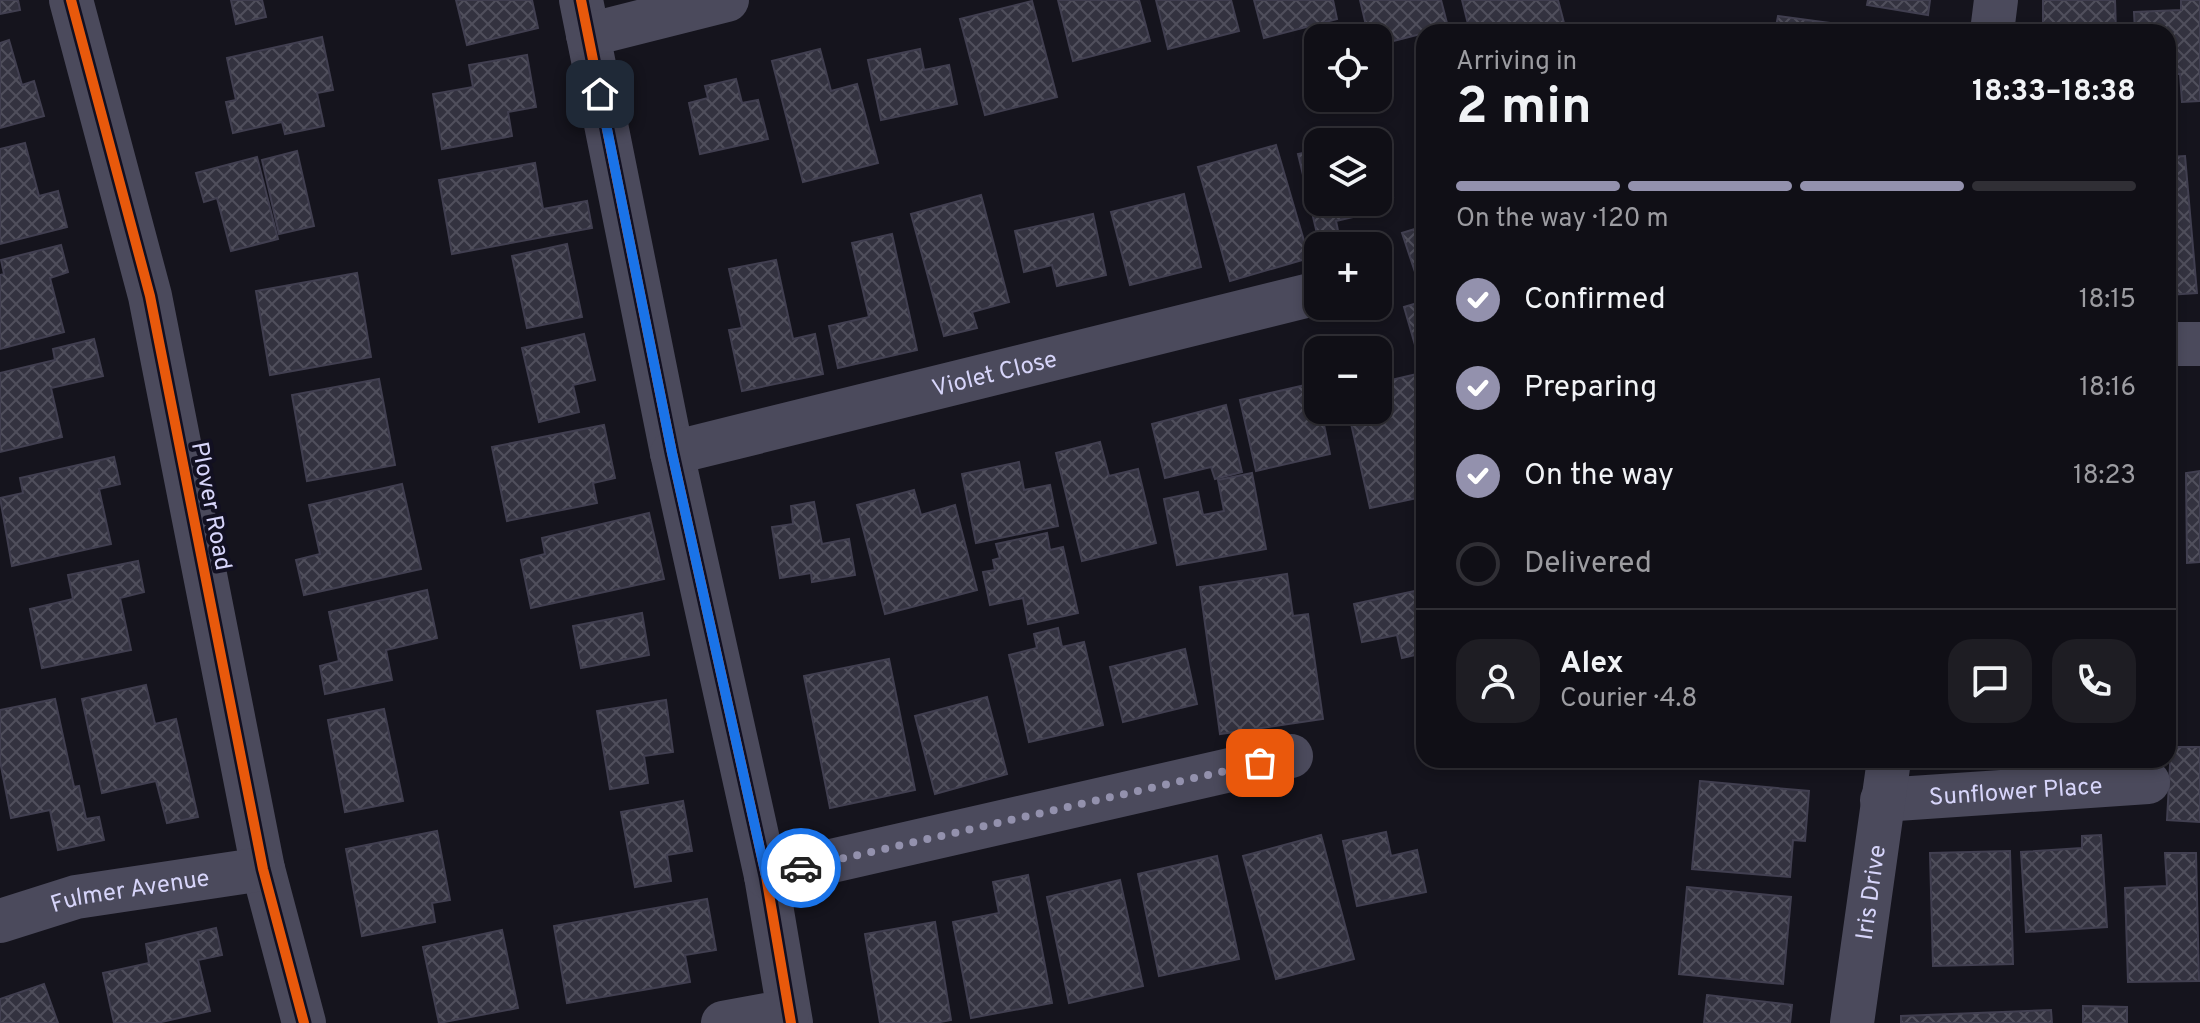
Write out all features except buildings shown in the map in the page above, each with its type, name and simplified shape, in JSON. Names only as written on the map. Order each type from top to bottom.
[{"type":"street","name":"Plover Road","points":[[71,0],[150,296],[263,869],[304,1023]]},
{"type":"street","points":[[723,1023],[789,1017],[766,876],[672,453],[584,17],[727,0]]},
{"type":"street","points":[[1993,24],[1996,0]]},
{"type":"street","name":"Violet Close","points":[[672,453],[1304,296]]},
{"type":"street","points":[[2176,344],[2200,344]]},
{"type":"street","points":[[766,876],[1291,756]]},
{"type":"street","name":"Sunflower Place","points":[[1886,780],[2148,782]]},
{"type":"street","name":"Iris Drive","points":[[1852,1023],[1886,780]]},
{"type":"street","name":"Fulmer Avenue","points":[[0,921],[76,897],[263,869]]},
{"type":"cycle path","points":[[71,0],[150,296],[263,869],[304,1023]]},
{"type":"cycle path","points":[[581,0],[672,453],[766,876],[791,1023]]},
{"type":"way so far","points":[[801,868],[1260,763]]},
{"type":"route","points":[[600,94],[672,453],[766,876],[801,868]]}]
